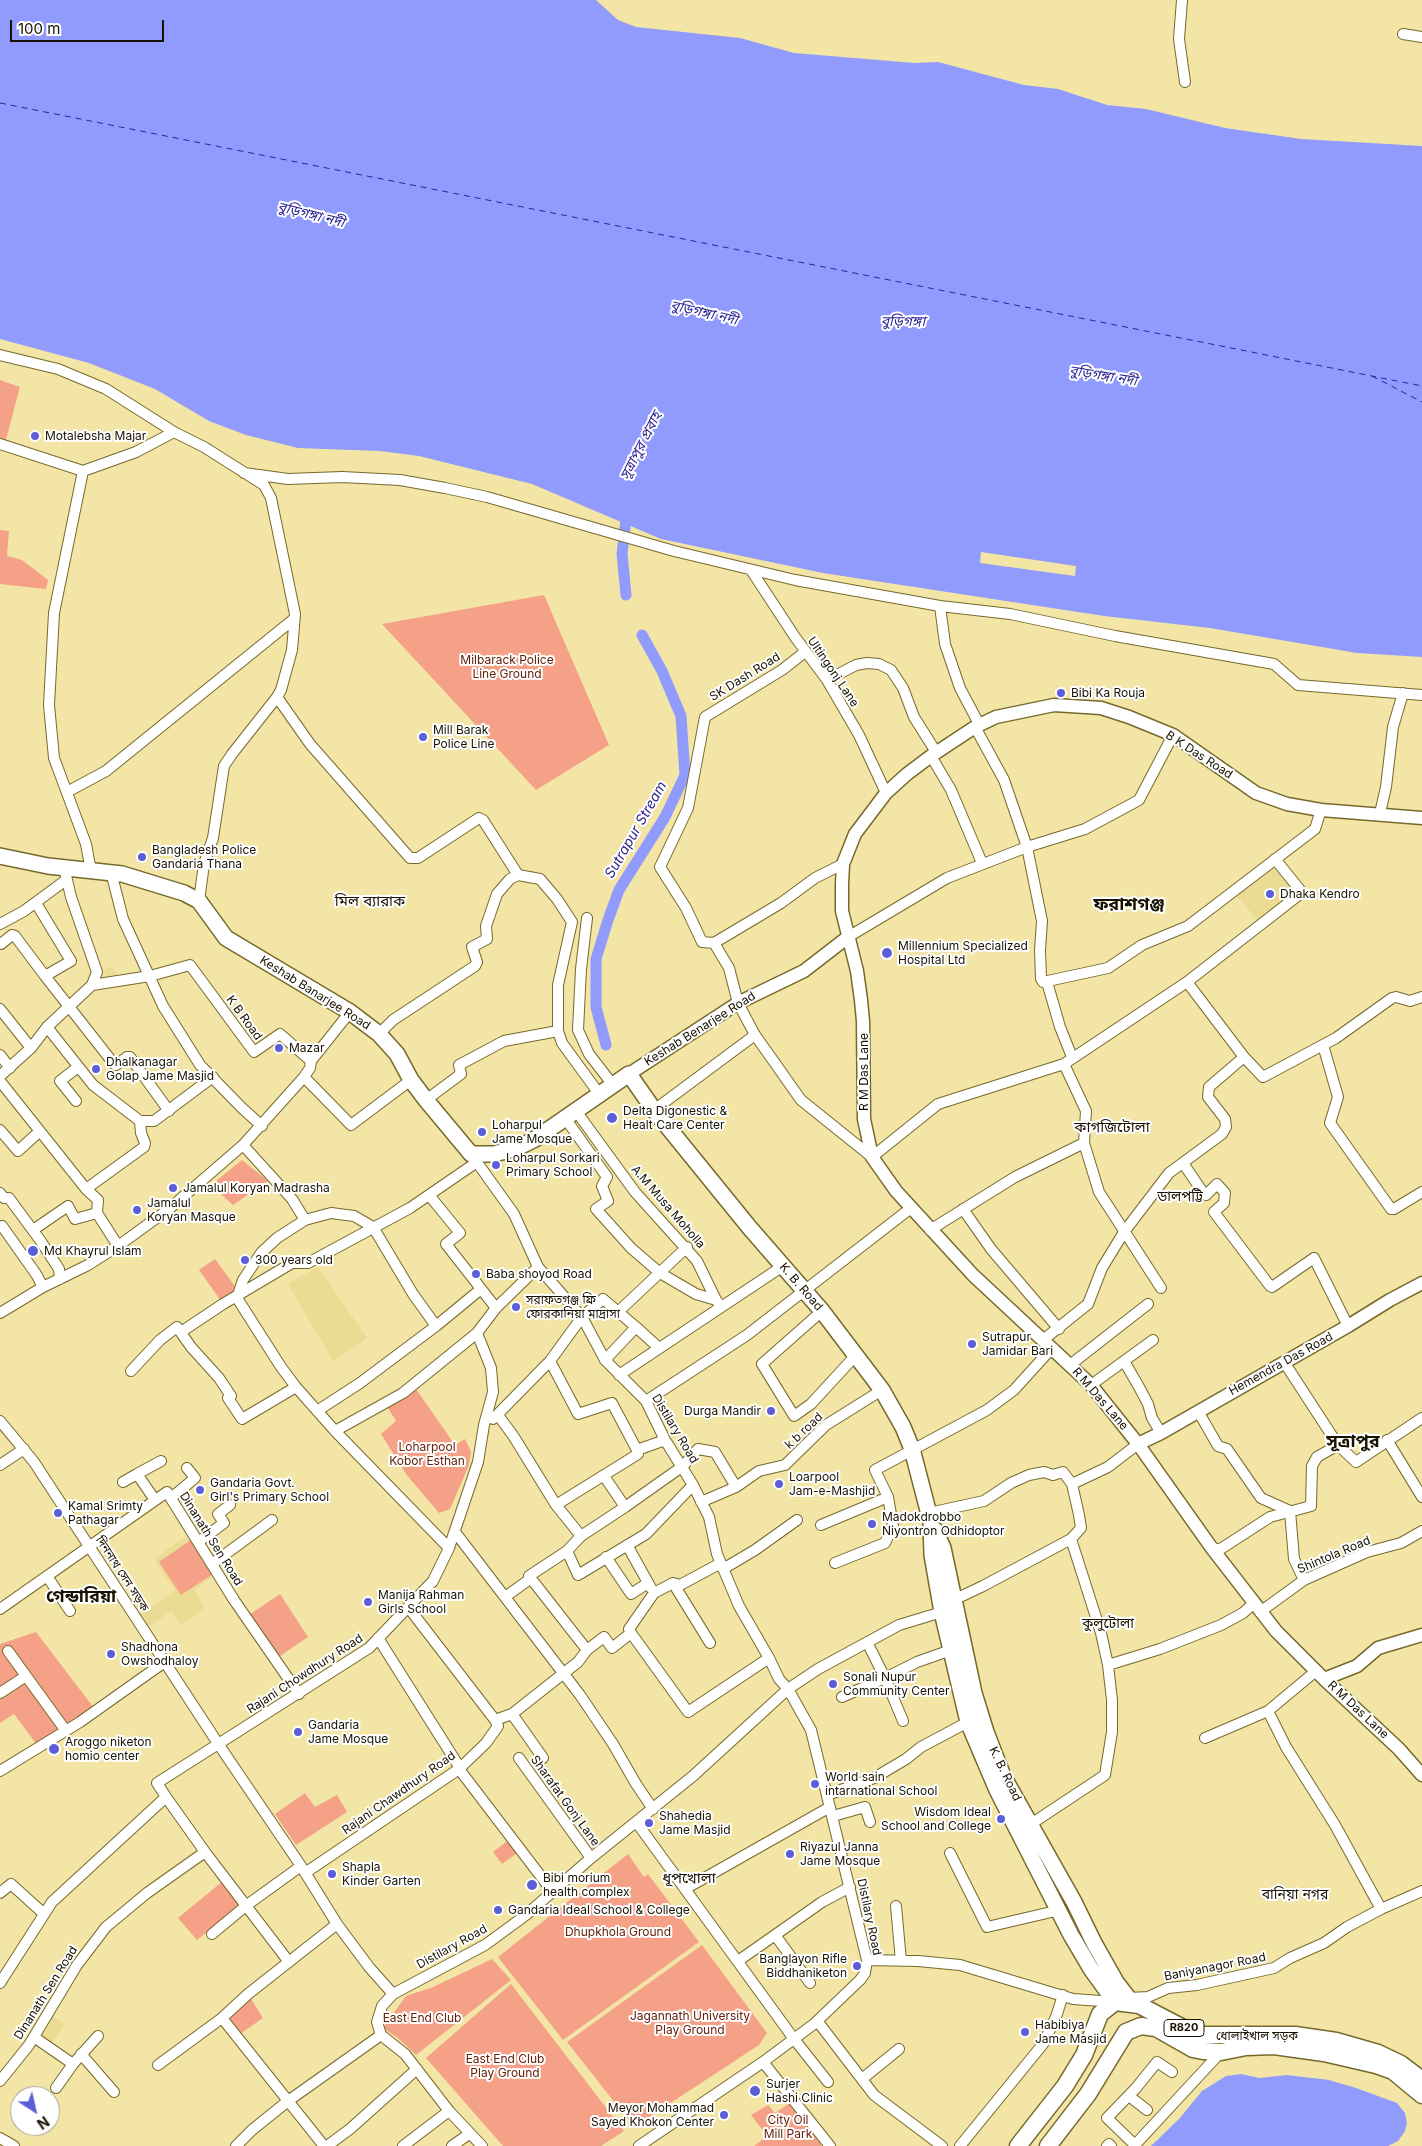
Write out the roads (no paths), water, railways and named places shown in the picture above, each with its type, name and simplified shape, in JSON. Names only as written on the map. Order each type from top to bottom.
[{"type":"main road","points":[[0,856],[65,874],[91,871],[111,872]]},
{"type":"main road","name":"Keshab Banarjee Road","points":[[111,872],[156,883],[184,893],[199,902],[226,938],[350,1012],[380,1034],[397,1054],[411,1080],[426,1100],[474,1158]]},
{"type":"main road","points":[[474,1158],[517,1148],[535,1139],[629,1074]]},
{"type":"main road","name":"K. B. Road","points":[[629,1074],[654,1110],[822,1311],[882,1390],[903,1427],[912,1449],[930,1517],[932,1555],[945,1603],[986,1732],[1004,1776],[1031,1824],[1110,1985]]},
{"type":"main road","name":"K. B. Road","points":[[945,1603],[951,1650],[968,1722],[997,1790],[1078,1948],[1126,2001]]},
{"type":"main road","points":[[1018,2146],[1065,2086],[1084,2055],[1100,2014],[1126,2001],[1140,2026],[1126,2032],[1088,2094],[1048,2146]]},
{"type":"main road","name":"ধোলাইখাল সড়ক","points":[[1126,2001],[1146,2008],[1191,2032],[1201,2035],[1294,2035],[1336,2041],[1378,2053],[1401,2064],[1422,2080]]},
{"type":"main road","name":"ধোলাইখাল সড়ক","points":[[1140,2026],[1156,2028],[1193,2049],[1203,2052],[1221,2052],[1246,2047],[1274,2046],[1324,2053],[1376,2065],[1393,2071],[1422,2094]]},
{"type":"main road","points":[[1084,2055],[1104,2067]]},
{"type":"street","points":[[1182,0],[1178,39],[1184,82]]},
{"type":"street","points":[[1403,34],[1422,37]]},
{"type":"street","points":[[0,355],[58,369],[98,386],[174,432],[204,447],[264,485],[271,498],[284,553],[294,619],[292,650],[277,697],[224,766],[213,838],[204,864],[199,902]]},
{"type":"street","points":[[0,444],[83,471],[136,452],[174,432]]},
{"type":"street","points":[[83,471],[54,612],[50,714],[54,758],[86,844],[91,871]]},
{"type":"street","points":[[244,473],[288,479],[342,477],[400,480],[487,497],[554,518],[751,570],[940,606],[1010,614],[1115,636],[1274,664],[1298,685],[1422,695]]},
{"type":"street","name":"Ultingonj Lane","points":[[751,570],[805,652],[827,680],[859,734],[873,769],[886,793]]},
{"type":"street","points":[[940,606],[944,644],[960,688],[1004,780],[1027,847],[1042,921],[1041,980],[1047,982],[1108,968],[1142,945],[1188,926],[1315,829],[1321,810]]},
{"type":"street","points":[[67,792],[106,771],[294,619]]},
{"type":"street","name":"SK Dash Road","points":[[714,943],[702,942],[686,908],[660,867],[688,808],[705,717],[775,675],[805,652]]},
{"type":"street","points":[[827,680],[856,665],[867,663],[879,664],[891,670],[903,688],[914,717],[952,790],[982,863]]},
{"type":"street","points":[[1380,813],[1386,786],[1393,727],[1403,693]]},
{"type":"street","points":[[277,697],[310,744],[410,858],[418,858],[478,818],[483,820],[518,875]]},
{"type":"street","name":"B K Das Road","points":[[848,937],[842,911],[843,864],[855,834],[886,793],[933,754],[977,725],[1020,711],[1054,705],[1101,708],[1130,717],[1174,735],[1256,793],[1287,804],[1321,810],[1380,813],[1422,818]]},
{"type":"street","points":[[848,937],[947,878],[1027,847],[1085,829],[1139,800],[1174,735]]},
{"type":"street","points":[[843,864],[815,878],[781,903],[714,943],[729,968],[738,1003],[755,1035],[801,1100],[872,1156],[938,1104],[1068,1061],[1187,982],[1300,894],[1300,890],[1275,859]]},
{"type":"street","points":[[111,872],[123,919],[163,1006],[182,1038],[200,1065],[243,1110],[262,1126]]},
{"type":"street","points":[[0,924],[36,903],[65,874],[97,972],[92,985],[47,1027],[31,1048],[0,1076]]},
{"type":"street","points":[[380,1034],[393,1020],[475,966],[477,962],[472,947],[487,939],[486,926],[498,894],[510,879],[518,875],[540,879],[570,916],[572,922],[558,985],[558,1031],[562,1043],[600,1095]]},
{"type":"street","points":[[36,903],[70,958],[68,964],[46,976]]},
{"type":"street","points":[[587,918],[581,969],[578,1030],[589,1054],[613,1085]]},
{"type":"street","points":[[0,944],[12,935],[15,936],[114,1064],[116,1065],[130,1057],[169,1111]]},
{"type":"street","name":"Keshab Benarjee Road","points":[[629,1074],[738,1003],[804,971],[848,937]]},
{"type":"street","name":"R M Das Lane","points":[[848,937],[862,1000],[864,1120],[872,1156],[911,1208],[972,1275],[1091,1385],[1138,1444],[1257,1608],[1288,1644],[1400,1749],[1422,1775]]},
{"type":"street","name":"K B Road","points":[[150,976],[192,966],[254,1052],[280,1034],[311,1060]]},
{"type":"street","points":[[92,985],[150,976]]},
{"type":"street","points":[[1047,982],[1058,1016],[1068,1061],[1086,1111],[1084,1143],[1099,1192],[1160,1288]]},
{"type":"street","points":[[1187,982],[1244,1057],[1263,1077],[1323,1044],[1392,998],[1396,997],[1410,1001],[1422,997]]},
{"type":"street","points":[[0,1009],[31,1048]]},
{"type":"street","points":[[0,1313],[43,1287],[88,1265],[118,1246],[168,1209],[243,1145],[304,1078],[310,1068],[311,1060],[350,1012]]},
{"type":"street","points":[[47,1027],[93,1085],[140,1121],[154,1121],[213,1077]]},
{"type":"street","points":[[426,1100],[461,1074],[459,1065],[504,1041],[558,1031]]},
{"type":"street","points":[[654,1110],[755,1035]]},
{"type":"street","points":[[1323,1044],[1338,1097],[1330,1123],[1391,1209],[1422,1192]]},
{"type":"street","points":[[0,1055],[10,1068]]},
{"type":"street","points":[[835,1563],[885,1542],[893,1526],[888,1497],[875,1470],[912,1449],[965,1424],[1014,1390],[1059,1329],[1088,1304],[1102,1268],[1124,1232],[1169,1173],[1222,1134],[1226,1127],[1225,1119],[1208,1097],[1208,1087],[1244,1057]]},
{"type":"street","points":[[76,1101],[60,1081],[78,1068]]},
{"type":"street","points":[[304,1078],[351,1125],[411,1080]]},
{"type":"street","points":[[0,1081],[86,1189],[98,1200],[97,1213],[118,1246]]},
{"type":"street","points":[[571,1115],[607,1176],[602,1186],[608,1201],[596,1209],[631,1248],[660,1273],[696,1294],[718,1303]]},
{"type":"street","name":"A.M Musa Moholla","points":[[571,1115],[635,1192],[687,1248],[705,1274],[718,1303]]},
{"type":"street","points":[[86,1189],[144,1147],[145,1143],[141,1133],[140,1121]]},
{"type":"street","points":[[0,1130],[18,1150],[40,1131]]},
{"type":"street","points":[[930,1230],[1015,1177],[1084,1143]]},
{"type":"street","points":[[243,1145],[292,1199],[305,1220]]},
{"type":"street","points":[[181,1332],[223,1304],[237,1298],[292,1263],[308,1263],[410,1208],[474,1158]]},
{"type":"street","name":"Distilary Road","points":[[474,1158],[514,1214],[538,1267],[582,1317],[605,1360],[646,1402],[665,1440],[683,1466],[709,1517],[722,1566],[739,1606],[779,1679],[788,1689],[811,1730],[867,1960],[865,1973],[860,1980],[818,2022],[763,2062],[639,2146]]},
{"type":"street","points":[[1183,1163],[1204,1194],[1206,1195],[1217,1184],[1224,1193],[1224,1203],[1214,1212],[1270,1286],[1272,1287],[1314,1258],[1348,1326]]},
{"type":"street","points":[[0,1193],[4,1198],[9,1198],[33,1230],[59,1269],[60,1279]]},
{"type":"street","points":[[429,1195],[460,1233],[446,1244],[496,1308]]},
{"type":"street","points":[[33,1230],[68,1206],[76,1219],[97,1213]]},
{"type":"street","points":[[646,1402],[747,1335],[911,1208]]},
{"type":"street","points":[[963,1209],[991,1250],[1059,1329]]},
{"type":"street","points":[[237,1298],[243,1280],[261,1253],[278,1238],[305,1220],[331,1213],[354,1216],[373,1227],[413,1294],[436,1326]]},
{"type":"street","points":[[2,1226],[43,1287]]},
{"type":"street","points":[[618,1311],[687,1248]]},
{"type":"street","points":[[619,1374],[708,1317],[718,1303],[755,1286],[783,1266]]},
{"type":"street","points":[[336,1431],[403,1393],[477,1333],[496,1308],[538,1267]]},
{"type":"street","name":"Hemendra Das Road","points":[[1138,1444],[1161,1433],[1422,1283]]},
{"type":"street","points":[[317,1411],[360,1383],[436,1326],[481,1289]]},
{"type":"street","points":[[237,1298],[296,1387],[449,1548]]},
{"type":"street","points":[[484,1425],[498,1415],[550,1361],[582,1317],[603,1299],[658,1348]]},
{"type":"street","points":[[1070,1365],[1148,1304]]},
{"type":"street","points":[[822,1311],[762,1364],[794,1416],[811,1404],[856,1355]]},
{"type":"street","points":[[131,1372],[177,1327],[191,1347],[219,1378],[231,1396],[228,1398],[242,1420],[296,1387]]},
{"type":"street","points":[[605,1360],[636,1327]]},
{"type":"street","name":"Rajani Chowdhury Road","points":[[166,1797],[157,1783],[369,1648],[433,1581],[449,1548],[478,1462],[484,1425],[493,1392],[491,1368],[477,1333]]},
{"type":"street","points":[[1091,1385],[1154,1340]]},
{"type":"street","points":[[550,1361],[578,1414],[612,1403],[638,1454],[556,1505]]},
{"type":"street","points":[[1124,1361],[1140,1387],[1152,1418],[1161,1433]]},
{"type":"street","points":[[1284,1362],[1338,1445],[1356,1462],[1422,1418]]},
{"type":"street","name":"k b road","points":[[701,1502],[736,1487],[758,1472],[785,1465],[826,1424],[882,1390]]},
{"type":"street","points":[[1198,1411],[1218,1446],[1227,1449],[1261,1498],[1290,1511]]},
{"type":"street","points":[[498,1415],[556,1505],[581,1536]]},
{"type":"street","name":"দিননাথ সেন সড়ক","points":[[0,1421],[24,1449],[90,1546],[219,1745]]},
{"type":"street","points":[[637,1450],[665,1440]]},
{"type":"street","points":[[1387,1440],[1422,1497]]},
{"type":"street","points":[[1072,1484],[1108,1466],[1138,1444]]},
{"type":"street","points":[[1211,1547],[1219,1550],[1270,1517],[1311,1506],[1312,1466],[1317,1457],[1338,1445]]},
{"type":"street","points":[[0,1465],[24,1449]]},
{"type":"street","points":[[505,1597],[530,1578],[529,1576],[568,1551],[581,1536],[625,1508],[683,1466],[698,1449],[715,1452],[736,1487]]},
{"type":"street","points":[[123,1482],[161,1461]]},
{"type":"street","points":[[171,1498],[195,1478],[187,1468]]},
{"type":"street","points":[[930,1517],[984,1501],[1011,1483],[1029,1475],[1044,1472],[1053,1475],[1063,1472],[1072,1484],[1081,1528],[1071,1539],[1101,1633],[1107,1660],[1112,1700],[1112,1732],[1105,1775],[1031,1824]]},
{"type":"street","points":[[137,1474],[155,1500]]},
{"type":"street","points":[[604,1476],[625,1508]]},
{"type":"street","points":[[568,1551],[578,1575],[646,1534],[693,1485]]},
{"type":"street","name":"Dinanath Sen Road","points":[[0,1609],[167,1492],[212,1564],[299,1694]]},
{"type":"street","points":[[821,1525],[888,1497]]},
{"type":"street","points":[[198,1542],[224,1523],[218,1514],[230,1505]]},
{"type":"street","points":[[1290,1511],[1294,1559],[1304,1580]]},
{"type":"street","points":[[212,1564],[272,1520]]},
{"type":"street","points":[[769,1658],[688,1712],[629,1629],[654,1593],[673,1583],[680,1585],[749,1554],[798,1520]]},
{"type":"street","name":"Shintola Road","points":[[1107,1660],[1160,1649],[1221,1625],[1257,1608],[1304,1580],[1367,1552],[1401,1543],[1422,1531]]},
{"type":"street","points":[[455,1532],[564,1674],[613,1744],[653,1809]]},
{"type":"street","name":"Distilary Road","points":[[381,2035],[377,2022],[382,2006],[393,1994],[485,1945],[526,1915],[591,1858],[636,1823],[726,1747],[788,1689],[818,1669],[866,1642],[1008,1574],[1071,1539]]},
{"type":"street","points":[[627,1546],[654,1593]]},
{"type":"street","points":[[606,1557],[631,1594],[648,1584]]},
{"type":"street","points":[[47,1576],[70,1611]]},
{"type":"street","points":[[530,1578],[587,1650]]},
{"type":"street","points":[[673,1583],[710,1643]]},
{"type":"street","points":[[408,1607],[495,1720],[512,1714],[564,1674],[578,1662],[587,1650],[604,1637],[612,1648],[631,1633]]},
{"type":"street","points":[[1205,1738],[1268,1711],[1320,1675],[1357,1666],[1378,1648],[1422,1634]]},
{"type":"street","points":[[378,1638],[459,1768],[552,1891]]},
{"type":"street","points":[[866,1642],[885,1678],[903,1721]]},
{"type":"street","points":[[842,1697],[951,1650]]},
{"type":"street","points":[[8,1651],[66,1731]]},
{"type":"street","points":[[0,1771],[66,1731],[166,1661]]},
{"type":"street","points":[[0,1693],[26,1676]]},
{"type":"street","points":[[1268,1711],[1286,1747],[1335,1825],[1381,1909]]},
{"type":"street","points":[[512,1714],[543,1758]]},
{"type":"street","name":"Rajani Chawdhury Road","points":[[212,1934],[247,1905],[459,1768],[486,1743],[498,1726],[495,1720]]},
{"type":"street","points":[[828,1795],[874,1778],[906,1759],[921,1747],[968,1722]]},
{"type":"street","points":[[219,1745],[303,1869],[337,1924],[369,1967],[393,1994]]},
{"type":"street","name":"Sharafat Gonj Lane","points":[[519,1758],[591,1858]]},
{"type":"street","points":[[0,1983],[43,1913],[52,1902],[166,1797],[205,1852],[289,1962]]},
{"type":"street","points":[[685,1889],[832,1812],[865,1808],[870,1822]]},
{"type":"street","points":[[636,1823],[794,2039],[828,2082]]},
{"type":"street","name":"Dinanath Sen Road","points":[[0,2081],[34,2037],[76,1965],[106,1927],[147,1893],[205,1852]]},
{"type":"street","points":[[950,1853],[986,1927],[1060,1910]]},
{"type":"street","points":[[513,1858],[525,1856]]},
{"type":"street","points":[[0,1893],[11,1884],[43,1913]]},
{"type":"street","points":[[738,1961],[822,1902],[850,1886]]},
{"type":"street","name":"Baniyanagor Road","points":[[867,1960],[960,1965],[1073,1999],[1126,2001],[1148,1997],[1168,1988],[1197,1985],[1274,1968],[1290,1958],[1324,1943],[1347,1927],[1381,1909],[1422,1891]]},
{"type":"street","points":[[896,1906],[901,1961]]},
{"type":"street","points":[[158,2065],[222,2018],[248,1994],[337,1924]]},
{"type":"street","points":[[775,1935],[810,1984]]},
{"type":"street","points":[[960,2146],[1043,2044],[1056,2017],[1063,1995]]},
{"type":"street","points":[[222,2018],[326,2146],[350,2129],[418,2069]]},
{"type":"street","points":[[818,2022],[862,2080],[882,2102],[942,2146]]},
{"type":"street","points":[[236,2146],[252,2130],[288,2101],[381,2035],[405,2054],[449,2111],[482,2146]]},
{"type":"street","points":[[57,2086],[73,2064],[98,2036]]},
{"type":"street","points":[[34,2037],[73,2064]]},
{"type":"street","points":[[862,2080],[899,2049]]},
{"type":"street","points":[[1172,2072],[1157,2062],[1129,2096],[1107,2118],[1135,2146],[1221,2052]]},
{"type":"street","points":[[82,2054],[114,2092]]},
{"type":"street","points":[[763,2062],[830,2146]]},
{"type":"street","points":[[1129,2096],[1147,2110]]},
{"type":"street","points":[[403,2146],[449,2111]]},
{"type":"street","points":[[452,2146],[469,2134]]},
{"type":"street","points":[[0,2138],[14,2146]]},
{"type":"water","name":"বুড়িগঙ্গা","points":[[0,0],[596,0],[618,20],[636,27],[740,38],[794,53],[914,63],[938,62],[1024,85],[1058,89],[1107,105],[1146,109],[1225,128],[1301,139],[1422,146],[1422,657],[1357,653],[1210,628],[1104,616],[823,573],[661,539],[532,484],[419,456],[380,451],[298,448],[246,435],[209,421],[155,389],[89,363],[0,339]]},
{"type":"water","points":[[1241,2074],[1259,2078],[1287,2075],[1329,2080],[1356,2088],[1397,2103],[1405,2113],[1407,2123],[1405,2131],[1398,2141],[1388,2146],[1151,2146],[1179,2119],[1202,2091],[1226,2076]]},
{"type":"waterway","name":"সূত্রাপুর প্রবাহ","points":[[626,595],[622,554],[627,510]]},
{"type":"waterway","name":"Sutrapur Stream","points":[[606,1045],[596,1007],[596,959],[619,890],[665,817],[685,775],[681,716],[662,671],[642,635]]},
{"type":"place","name":"Motalebsha Majar","points":[[35,436]]},
{"type":"place","name":"Bibi Ka Rouja","points":[[1061,693]]},
{"type":"place","name":"Mill Barak Police Line","points":[[423,737]]},
{"type":"place","name":"Bangladesh Police Gandaria Thana","points":[[142,857]]},
{"type":"place","name":"Dhaka Kendro","points":[[1270,894]]},
{"type":"place","name":"Millennium Specialized Hospital Ltd","points":[[887,953]]},
{"type":"place","name":"Mazar","points":[[279,1048]]},
{"type":"place","name":"Dhalkanagar Golap Jame Masjid","points":[[96,1069]]},
{"type":"place","name":"Delta Digonestic & Healt Care Center","points":[[612,1118]]},
{"type":"place","name":"Loharpul Jame Mosque","points":[[482,1132]]},
{"type":"place","name":"Loharpul Sorkari Primary School","points":[[496,1165]]},
{"type":"place","name":"Jamalul Koryan Madrasha","points":[[173,1188]]},
{"type":"place","name":"Jamalul Koryan Masque","points":[[137,1210]]},
{"type":"place","name":"Md Khayrul Islam","points":[[33,1251]]},
{"type":"place","name":"300 years old","points":[[245,1260]]},
{"type":"place","name":"Baba shoyod Road","points":[[476,1274]]},
{"type":"place","name":"সরাফতগঞ্জ ফ্রি ফোরকানিয়া মাদ্রাসা","points":[[516,1307]]},
{"type":"place","name":"Sutrapur Jamidar Bari","points":[[972,1344]]},
{"type":"place","name":"Durga Mandir","points":[[771,1411]]},
{"type":"place","name":"Loarpool Jam-e-Mashjid","points":[[779,1484]]},
{"type":"place","name":"Gandaria Govt. Girl's Primary School","points":[[200,1490]]},
{"type":"place","name":"Kamal Srimty Pathagar","points":[[58,1513]]},
{"type":"place","name":"Madokdrobbo Niyontron Odhidoptor","points":[[872,1524]]},
{"type":"place","name":"Manija Rahman Girls School","points":[[368,1602]]},
{"type":"place","name":"Shadhona Owshodhaloy","points":[[111,1654]]},
{"type":"place","name":"Sonali Nupur Community Center","points":[[833,1684]]},
{"type":"place","name":"Gandaria Jame Mosque","points":[[298,1732]]},
{"type":"place","name":"Aroggo niketon homio center","points":[[54,1749]]},
{"type":"place","name":"World sain intarnational School","points":[[815,1784]]},
{"type":"place","name":"Wisdom Ideal School and College","points":[[1001,1819]]},
{"type":"place","name":"Shahedia Jame Masjid","points":[[649,1823]]},
{"type":"place","name":"Riyazul Janna Jame Mosque","points":[[790,1854]]},
{"type":"place","name":"Shapla Kinder Garten","points":[[332,1874]]},
{"type":"place","name":"Bibi morium health complex","points":[[532,1885]]},
{"type":"place","name":"Gandaria Ideal School & College","points":[[498,1910]]},
{"type":"place","name":"Banglayon Rifle Biddhaniketon","points":[[857,1966]]},
{"type":"place","name":"Habibiya Jame Masjid","points":[[1025,2032]]},
{"type":"place","name":"Surjer Hashi Clinic","points":[[755,2091]]},
{"type":"place","name":"Meyor Mohammad Sayed Khokon Center","points":[[724,2115]]},
{"type":"district","name":"মিল ব্যারাক","points":[[370,901]]},
{"type":"district","name":"ফরাশগঞ্জ","points":[[1129,905]]},
{"type":"district","name":"কাগজিটোলা","points":[[1112,1127]]},
{"type":"district","name":"ডালপট্টি","points":[[1180,1197]]},
{"type":"district","name":"সূত্রাপুর","points":[[1353,1442]]},
{"type":"district","name":"গেন্ডারিয়া","points":[[81,1597]]},
{"type":"district","name":"কুলুটোলা","points":[[1108,1624]]},
{"type":"district","name":"ধূপখোলা","points":[[689,1878]]},
{"type":"district","name":"বানিয়া নগর","points":[[1295,1895]]},
{"type":"water label","name":"বুড়িগঙ্গা নদী","points":[[311,215]]},
{"type":"water label","name":"বুড়িগঙ্গা নদী","points":[[704,313]]},
{"type":"water label","name":"বুড়িগঙ্গা নদী","points":[[1103,376]]},
{"type":"park label","name":"Milbarack Police Line Ground","points":[[507,667]]},
{"type":"park label","name":"Loharpool Kobor Esthan","points":[[427,1454]]},
{"type":"park label","name":"Dhupkhola Ground","points":[[618,1932]]},
{"type":"park label","name":"East End Club","points":[[422,2018]]},
{"type":"park label","name":"Jagannath University Play Ground","points":[[690,2023]]},
{"type":"park label","name":"East End Club Play Ground","points":[[505,2066]]},
{"type":"park label","name":"City Oil Mill Park","points":[[788,2127]]}]
